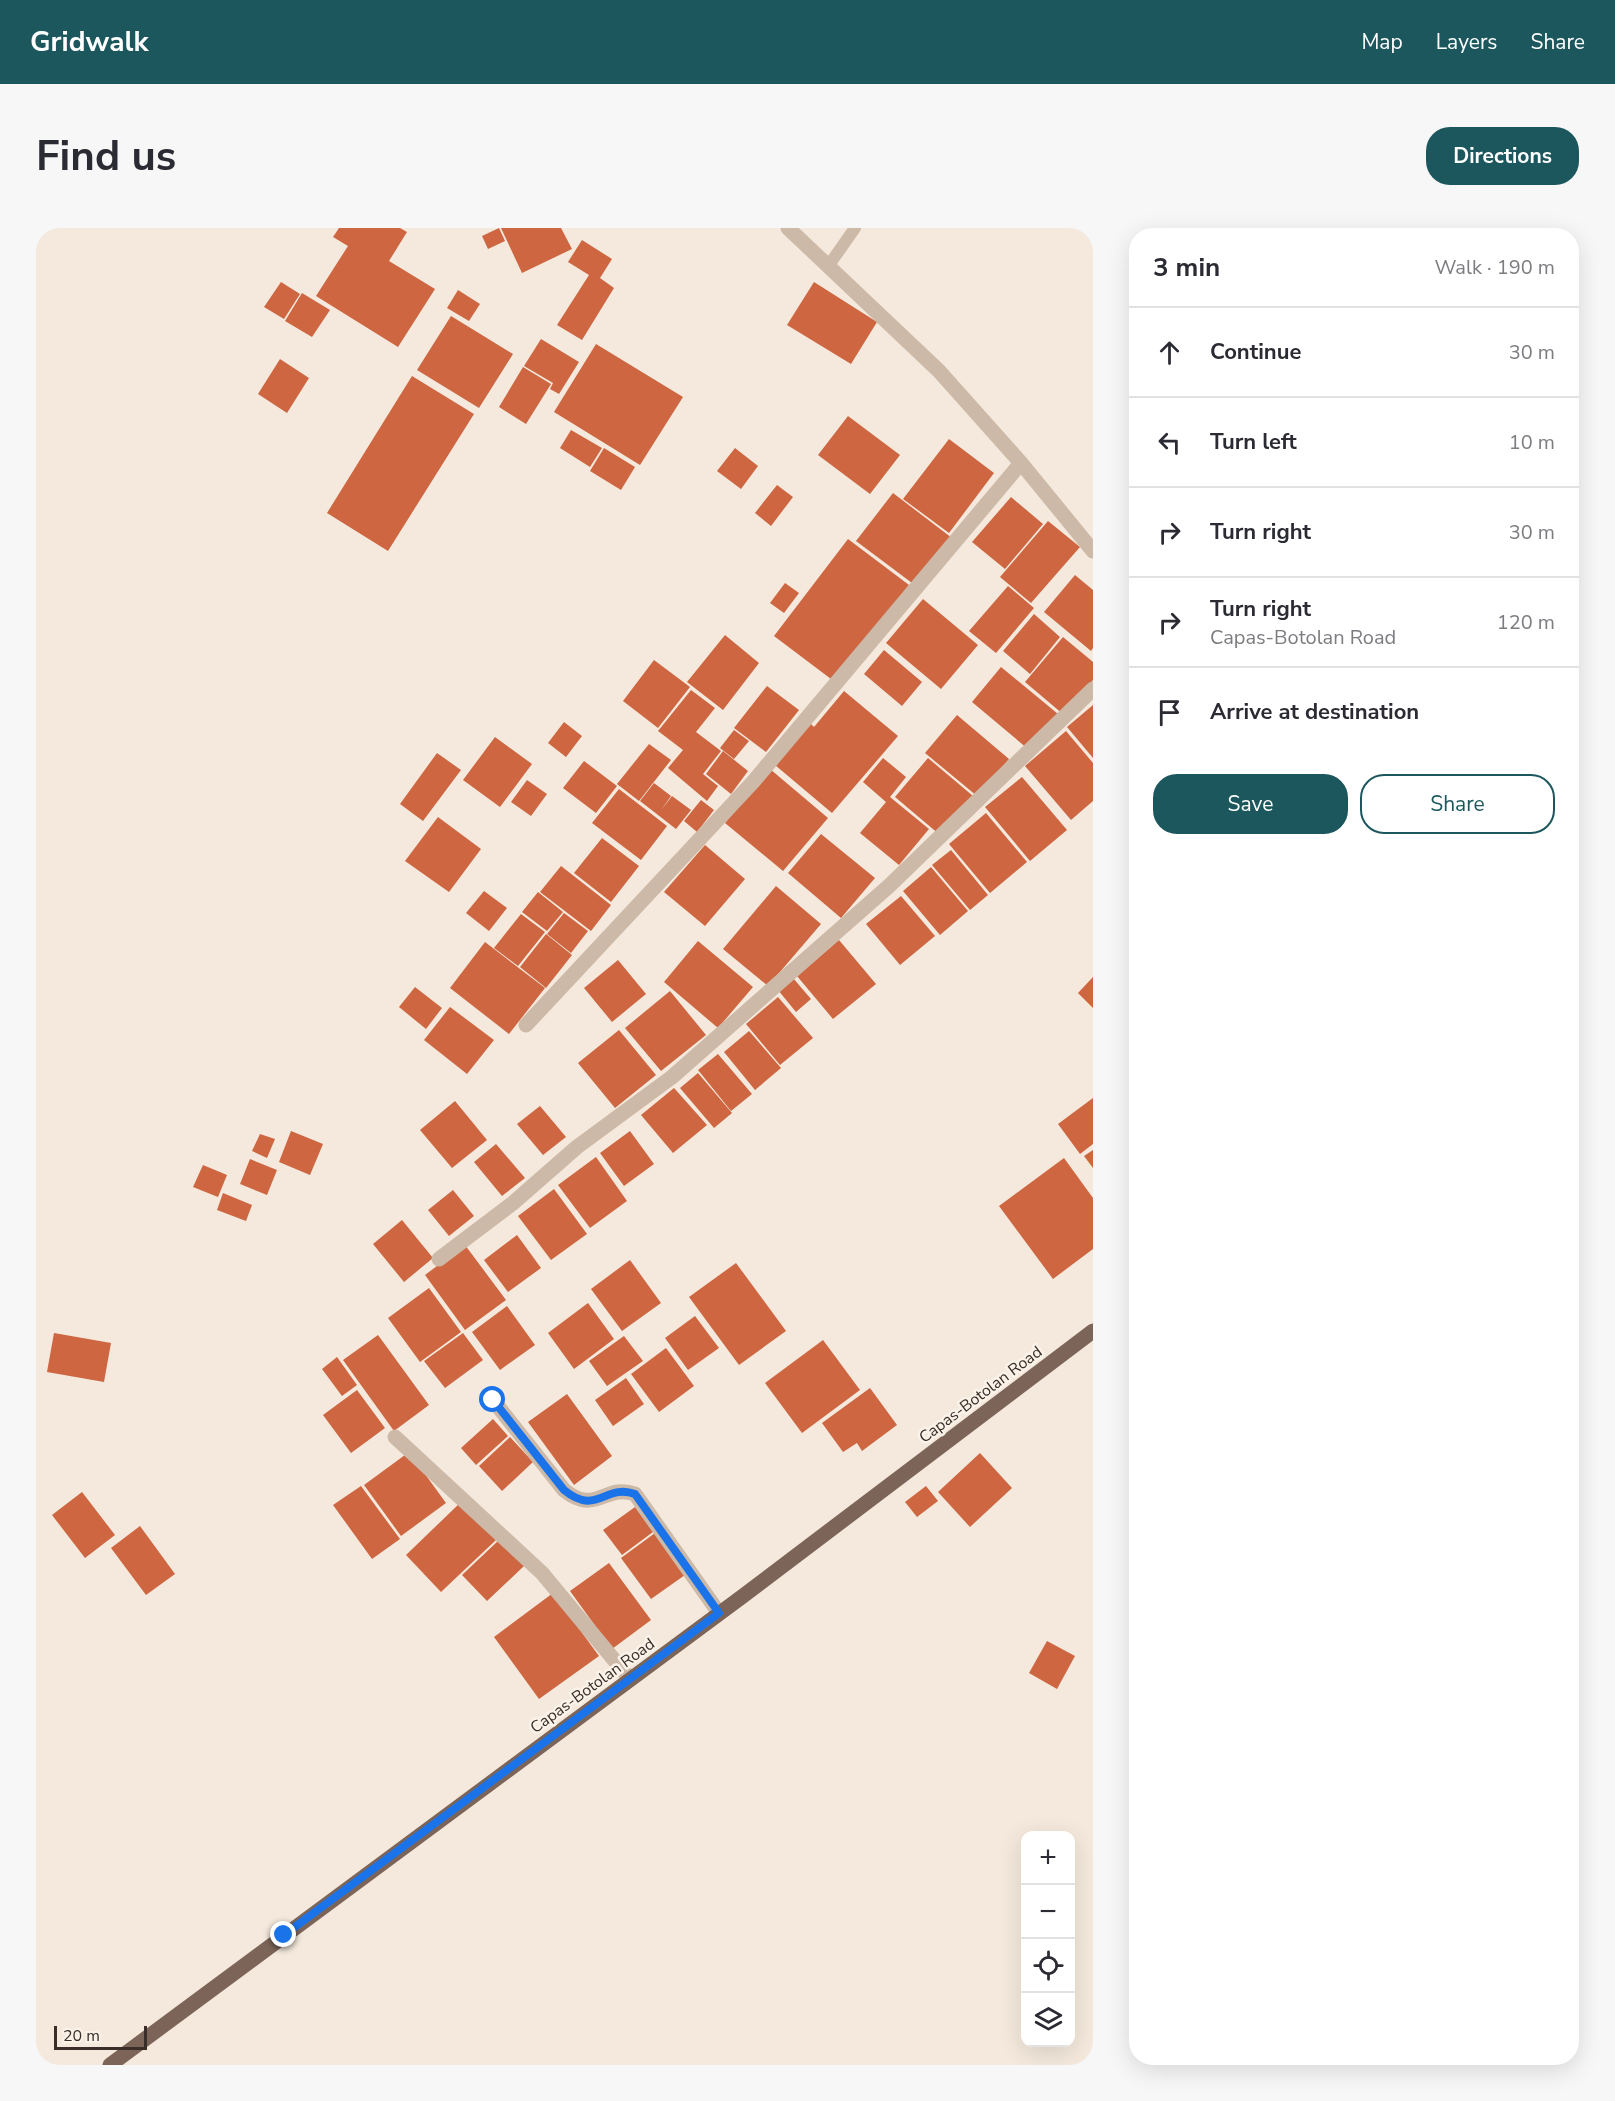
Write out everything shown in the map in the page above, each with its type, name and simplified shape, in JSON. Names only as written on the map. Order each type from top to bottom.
[{"type":"main road","name":"Capas-Botolan Road","points":[[110,2065],[719,1613],[1093,1331]]},
{"type":"street","points":[[788,228],[939,371],[1022,463],[1093,551]]},
{"type":"street","points":[[526,1024],[753,782],[1022,463]]},
{"type":"street","points":[[439,1259],[513,1203],[577,1148],[672,1077],[889,886],[1093,689]]},
{"type":"street","points":[[493,1400],[564,1490],[574,1499],[589,1502],[624,1490],[635,1494],[719,1613]]},
{"type":"street","points":[[395,1437],[542,1573],[630,1679]]},
{"type":"lane","points":[[829,265],[855,228]]},
{"type":"building","points":[[339,228],[400,228],[407,232],[389,261],[435,289],[398,347],[316,296],[348,246],[333,237]]},
{"type":"building","points":[[499,228],[505,241],[488,249],[482,236]]},
{"type":"building","points":[[501,228],[561,228],[572,249],[522,273]]},
{"type":"building","points":[[582,240],[612,259],[600,278],[614,288],[582,340],[557,325],[589,275],[568,262]]},
{"type":"building","points":[[281,282],[300,294],[284,319],[264,307]]},
{"type":"building","points":[[814,282],[877,322],[851,364],[787,325]]},
{"type":"building","points":[[458,290],[480,304],[469,321],[447,308]]},
{"type":"building","points":[[302,293],[330,310],[312,337],[285,321]]},
{"type":"building","points":[[451,316],[513,354],[479,408],[417,370]]},
{"type":"building","points":[[541,339],[579,362],[559,394],[550,389],[553,383],[524,366]]},
{"type":"building","points":[[596,344],[683,397],[640,465],[554,412]]},
{"type":"building","points":[[280,359],[309,378],[287,413],[258,394]]},
{"type":"building","points":[[523,367],[551,384],[526,424],[499,407]]},
{"type":"building","points":[[412,376],[474,414],[388,551],[327,513]]},
{"type":"building","points":[[848,416],[900,455],[870,494],[818,455]]},
{"type":"building","points":[[571,430],[602,448],[590,467],[560,448]]},
{"type":"building","points":[[949,439],[994,473],[949,533],[903,499]]},
{"type":"building","points":[[604,448],[635,467],[621,490],[590,471]]},
{"type":"building","points":[[735,448],[758,466],[741,489],[717,471]]},
{"type":"building","points":[[777,485],[793,497],[771,526],[755,513]]},
{"type":"building","points":[[893,493],[952,538],[916,586],[856,541]]},
{"type":"building","points":[[1011,497],[1043,524],[1005,569],[972,542]]},
{"type":"building","points":[[1048,521],[1080,547],[1031,603],[1000,577]]},
{"type":"building","points":[[848,539],[909,585],[835,682],[774,636]]},
{"type":"building","points":[[1075,575],[1093,590],[1093,648],[1091,651],[1044,612]]},
{"type":"building","points":[[785,583],[799,593],[784,613],[770,603]]},
{"type":"building","points":[[1008,586],[1034,608],[996,653],[969,631]]},
{"type":"building","points":[[923,599],[978,645],[941,689],[886,643]]},
{"type":"building","points":[[1034,614],[1060,637],[1030,674],[1003,651]]},
{"type":"building","points":[[725,635],[759,663],[723,710],[687,682]]},
{"type":"building","points":[[1063,637],[1093,662],[1093,680],[1064,715],[1025,682]]},
{"type":"building","points":[[884,650],[922,682],[902,706],[864,674]]},
{"type":"building","points":[[654,660],[690,687],[658,728],[623,701]]},
{"type":"building","points":[[1001,667],[1058,714],[1028,749],[972,702]]},
{"type":"building","points":[[767,686],[799,710],[766,752],[734,728]]},
{"type":"building","points":[[691,690],[715,708],[696,732],[721,751],[703,774],[718,786],[707,801],[668,768],[683,750],[658,731]]},
{"type":"building","points":[[844,691],[898,736],[832,813],[775,765],[810,723],[814,727]]},
{"type":"building","points":[[1093,705],[1093,758],[1067,727]]},
{"type":"building","points":[[957,715],[1009,759],[977,796],[925,753]]},
{"type":"building","points":[[564,722],[582,736],[566,757],[548,743]]},
{"type":"building","points":[[734,730],[749,741],[734,759],[720,748]]},
{"type":"building","points":[[1066,731],[1093,763],[1093,801],[1071,820],[1025,766]]},
{"type":"building","points":[[495,737],[532,764],[500,807],[463,780]]},
{"type":"building","points":[[649,744],[671,760],[639,801],[617,784]]},
{"type":"building","points":[[723,751],[748,771],[731,794],[706,774]]},
{"type":"building","points":[[437,753],[461,770],[423,821],[400,804]]},
{"type":"building","points":[[883,758],[906,777],[890,797],[929,829],[899,865],[860,833],[886,802],[863,782]]},
{"type":"building","points":[[928,758],[973,796],[940,835],[895,797]]},
{"type":"building","points":[[584,761],[617,786],[596,813],[563,788]]},
{"type":"building","points":[[770,769],[828,818],[783,871],[725,823]]},
{"type":"building","points":[[1022,777],[1067,830],[1030,861],[985,807]]},
{"type":"building","points":[[527,780],[547,794],[531,816],[511,802]]},
{"type":"building","points":[[654,783],[671,796],[661,810],[672,796],[691,810],[676,829],[640,801]]},
{"type":"building","points":[[619,789],[667,826],[641,860],[592,823]]},
{"type":"building","points":[[701,800],[714,810],[697,832],[684,821]]},
{"type":"building","points":[[986,813],[1027,862],[990,893],[949,844]]},
{"type":"building","points":[[438,817],[481,849],[449,892],[405,861]]},
{"type":"building","points":[[821,834],[875,878],[841,918],[788,873]]},
{"type":"building","points":[[602,838],[639,866],[611,902],[574,873]]},
{"type":"building","points":[[705,845],[745,879],[705,926],[664,892]]},
{"type":"building","points":[[951,850],[988,895],[970,910],[932,865]]},
{"type":"building","points":[[561,866],[611,905],[591,931],[540,892]]},
{"type":"building","points":[[931,867],[968,911],[940,935],[903,891]]},
{"type":"building","points":[[776,886],[821,924],[768,986],[723,949]]},
{"type":"building","points":[[484,891],[507,908],[489,931],[466,913]]},
{"type":"building","points":[[538,892],[563,912],[547,931],[522,912]]},
{"type":"building","points":[[901,896],[935,936],[900,965],[866,924]]},
{"type":"building","points":[[564,913],[588,931],[571,953],[547,934]]},
{"type":"building","points":[[521,914],[545,932],[518,966],[494,948]]},
{"type":"building","points":[[546,934],[572,955],[546,988],[520,967]]},
{"type":"building","points":[[839,940],[876,984],[833,1019],[797,976]]},
{"type":"building","points":[[698,941],[753,987],[718,1028],[664,982]]},
{"type":"building","points":[[485,942],[545,988],[509,1034],[450,988]]},
{"type":"building","points":[[618,960],[646,994],[612,1022],[584,988]]},
{"type":"building","points":[[1093,977],[1093,1008],[1078,993]]},
{"type":"building","points":[[793,978],[811,999],[796,1012],[778,990]]},
{"type":"building","points":[[415,987],[442,1008],[426,1029],[399,1007]]},
{"type":"building","points":[[670,991],[706,1035],[661,1071],[625,1028]]},
{"type":"building","points":[[778,997],[813,1038],[780,1065],[746,1024]]},
{"type":"building","points":[[450,1007],[494,1040],[467,1074],[424,1040]]},
{"type":"building","points":[[619,1030],[656,1075],[615,1108],[578,1063]]},
{"type":"building","points":[[749,1031],[781,1068],[755,1090],[724,1052]]},
{"type":"building","points":[[718,1054],[752,1094],[731,1111],[698,1070]]},
{"type":"building","points":[[698,1073],[732,1113],[714,1128],[680,1088]]},
{"type":"building","points":[[674,1088],[707,1125],[673,1153],[641,1115]]},
{"type":"building","points":[[1093,1098],[1093,1144],[1080,1154],[1058,1124]]},
{"type":"building","points":[[455,1101],[487,1140],[452,1168],[420,1130]]},
{"type":"building","points":[[540,1106],[566,1137],[543,1155],[517,1124]]},
{"type":"building","points":[[291,1131],[323,1144],[310,1175],[279,1162]]},
{"type":"building","points":[[630,1131],[654,1164],[624,1186],[600,1153]]},
{"type":"building","points":[[260,1134],[275,1139],[267,1158],[252,1151]]},
{"type":"building","points":[[496,1144],[525,1178],[502,1196],[474,1162]]},
{"type":"building","points":[[1093,1150],[1093,1168],[1084,1156]]},
{"type":"building","points":[[596,1157],[627,1201],[590,1228],[558,1185]]},
{"type":"building","points":[[1064,1158],[1093,1198],[1093,1249],[1053,1279],[999,1206]]},
{"type":"building","points":[[250,1159],[277,1170],[267,1195],[240,1184]]},
{"type":"building","points":[[203,1165],[227,1175],[218,1197],[193,1187]]},
{"type":"building","points":[[554,1189],[587,1234],[551,1260],[518,1216]]},
{"type":"building","points":[[453,1190],[474,1216],[449,1236],[428,1210]]},
{"type":"building","points":[[223,1193],[252,1205],[246,1221],[217,1210]]},
{"type":"building","points":[[402,1220],[433,1258],[404,1282],[373,1244]]},
{"type":"building","points":[[517,1235],[541,1268],[508,1292],[484,1260]]},
{"type":"building","points":[[465,1245],[506,1300],[465,1330],[425,1275]]},
{"type":"building","points":[[630,1260],[661,1303],[622,1331],[591,1289]]},
{"type":"building","points":[[736,1263],[786,1331],[739,1365],[689,1297]]},
{"type":"building","points":[[429,1288],[461,1332],[420,1362],[388,1318]]},
{"type":"building","points":[[588,1303],[614,1339],[574,1369],[548,1333]]},
{"type":"building","points":[[507,1306],[535,1345],[500,1370],[472,1332]]},
{"type":"building","points":[[695,1316],[719,1348],[688,1370],[665,1338]]},
{"type":"building","points":[[54,1333],[111,1343],[104,1382],[47,1372]]},
{"type":"building","points":[[463,1333],[483,1360],[445,1388],[424,1361]]},
{"type":"building","points":[[378,1335],[429,1405],[394,1431],[343,1360]]},
{"type":"building","points":[[624,1336],[643,1361],[607,1386],[589,1361]]},
{"type":"building","points":[[823,1340],[860,1390],[802,1433],[765,1383]]},
{"type":"building","points":[[666,1348],[694,1386],[659,1412],[631,1374]]},
{"type":"building","points":[[337,1357],[357,1385],[342,1396],[322,1369]]},
{"type":"building","points":[[626,1378],[644,1404],[613,1426],[595,1400]]},
{"type":"building","points":[[870,1388],[897,1425],[862,1451],[857,1443],[843,1452],[822,1423]]},
{"type":"building","points":[[357,1390],[385,1428],[351,1453],[323,1415]]},
{"type":"building","points":[[567,1394],[612,1456],[574,1485],[528,1422]]},
{"type":"building","points":[[493,1419],[508,1436],[476,1465],[461,1448]]},
{"type":"building","points":[[510,1437],[533,1462],[502,1491],[479,1466]]},
{"type":"building","points":[[409,1452],[446,1503],[401,1536],[364,1485]]},
{"type":"building","points":[[980,1453],[1012,1488],[970,1527],[938,1492]]},
{"type":"building","points":[[361,1486],[400,1539],[372,1559],[333,1505]]},
{"type":"building","points":[[926,1486],[938,1501],[917,1517],[905,1502]]},
{"type":"building","points":[[82,1492],[115,1535],[85,1558],[52,1515]]},
{"type":"building","points":[[461,1502],[496,1540],[441,1592],[406,1555]]},
{"type":"building","points":[[635,1507],[653,1532],[622,1555],[603,1530]]},
{"type":"building","points":[[140,1526],[175,1574],[146,1595],[111,1548]]},
{"type":"building","points":[[655,1533],[685,1575],[651,1599],[621,1558]]},
{"type":"building","points":[[499,1540],[524,1566],[487,1601],[462,1575]]},
{"type":"building","points":[[609,1563],[651,1620],[612,1649],[570,1591]]},
{"type":"building","points":[[553,1593],[599,1656],[539,1699],[494,1637]]},
{"type":"building","points":[[1047,1641],[1075,1656],[1057,1689],[1029,1673]]},
{"type":"route","points":[[284,1935],[719,1613],[635,1494],[624,1490],[589,1502],[574,1499],[564,1490],[493,1400]]}]
